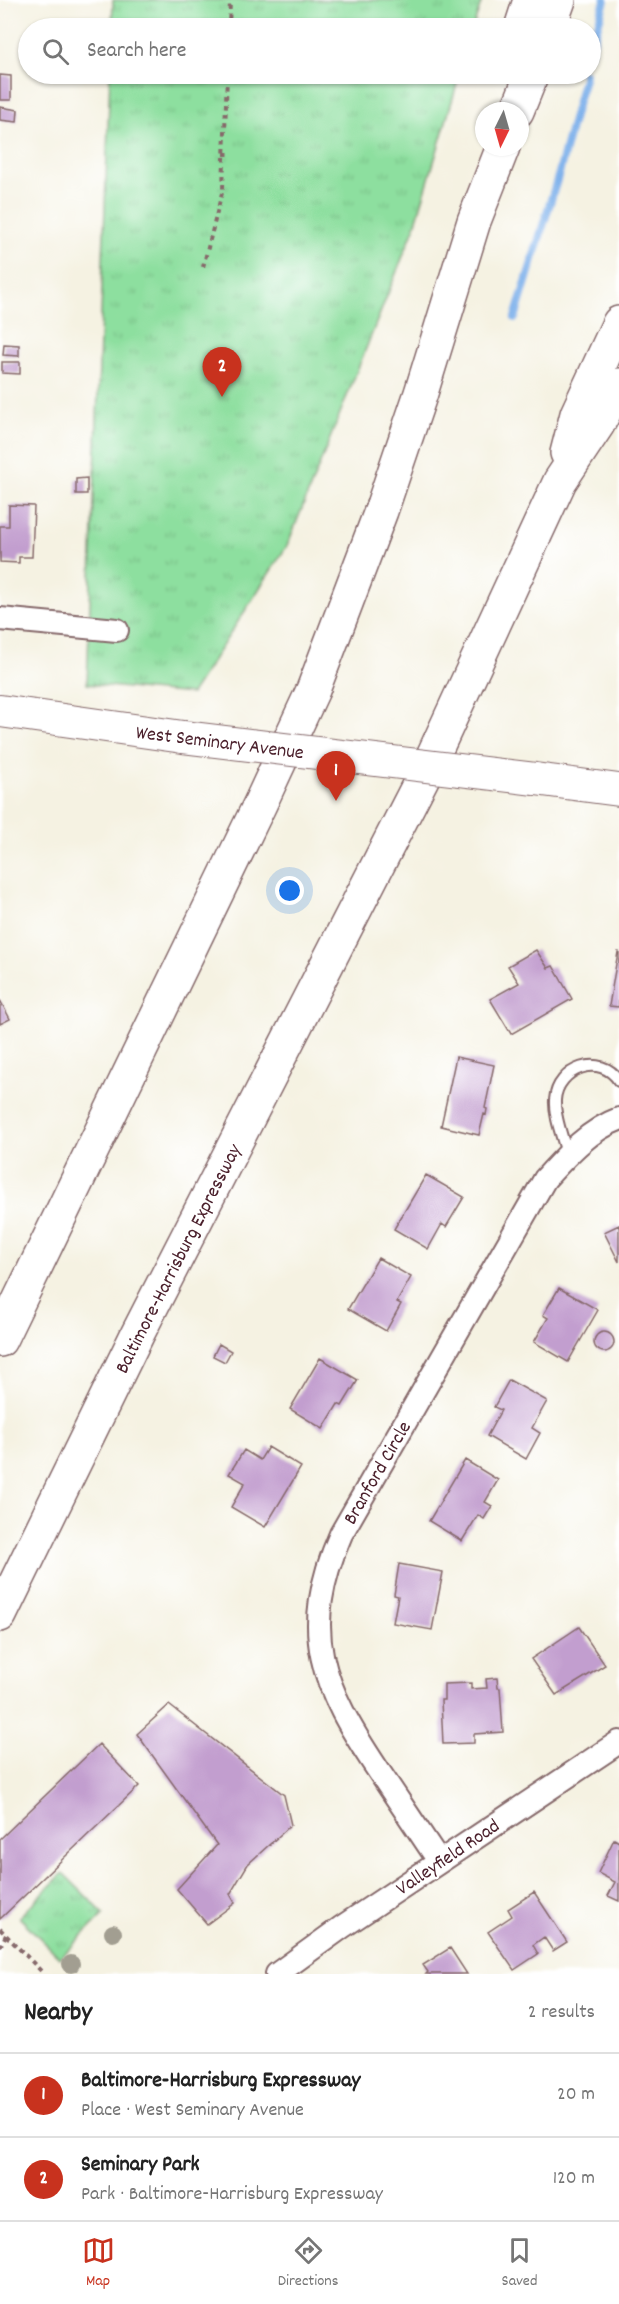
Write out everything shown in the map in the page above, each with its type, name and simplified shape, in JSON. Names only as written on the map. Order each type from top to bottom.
[{"type":"highway","points":[[524,18],[530,0]]},
{"type":"highway","points":[[553,18],[559,0]]},
{"type":"highway","points":[[498,102],[504,84]]},
{"type":"highway","points":[[521,102],[528,84]]},
{"type":"highway","points":[[474,221],[474,177],[481,156]]},
{"type":"highway","points":[[0,1340],[313,690],[381,511],[474,221],[499,156]]},
{"type":"highway","points":[[560,481],[577,414],[619,323]]},
{"type":"highway","points":[[560,481],[598,424],[619,385]]},
{"type":"highway","name":"Baltimore-Harrisburg Expressway","points":[[0,1615],[137,1335],[426,771],[560,481]]},
{"type":"main road","name":"West Seminary Avenue","points":[[0,711],[619,790]]},
{"type":"street","points":[[0,619],[117,630]]},
{"type":"street","name":"Branford Circle","points":[[439,1862],[349,1726],[334,1696],[323,1666],[320,1639],[322,1591],[328,1565],[341,1534],[545,1179],[567,1155],[590,1136],[619,1119]]},
{"type":"street","name":"Valleyfield Road","points":[[277,1974],[342,1927],[619,1742]]},
{"type":"lane","points":[[567,1155],[555,1099],[561,1083],[571,1070],[586,1065],[602,1067],[616,1076],[619,1081]]},
{"type":"path","points":[[229,18],[230,0]]},
{"type":"path","points":[[203,267],[223,189],[227,84]]},
{"type":"path","points":[[224,154],[233,154]]},
{"type":"path","points":[[0,1929],[44,1974]]},
{"type":"path","points":[[0,1947],[6,1935]]},
{"type":"green space","points":[[113,0],[482,0],[476,18],[112,18]]},
{"type":"green space","points":[[110,84],[457,84],[415,226],[287,546],[191,694],[87,684]]},
{"type":"green space","points":[[63,1873],[104,1914],[60,1958],[19,1917]]},
{"type":"building","points":[[0,75],[11,76],[11,100],[0,100]]},
{"type":"building","points":[[0,107],[18,110],[17,122],[0,120]]},
{"type":"building","points":[[4,344],[19,345],[19,356],[3,355]]},
{"type":"building","points":[[2,362],[20,362],[20,374],[2,373]]},
{"type":"building","points":[[87,478],[87,494],[76,494],[76,479]]},
{"type":"building","points":[[9,505],[34,506],[32,557],[19,557],[19,563],[0,562],[0,526],[9,526]]},
{"type":"building","points":[[536,950],[548,968],[553,966],[572,999],[511,1034],[490,999],[519,983],[508,966]]},
{"type":"building","points":[[619,952],[619,1007],[609,1006]]},
{"type":"building","points":[[0,1000],[10,1019],[0,1024]]},
{"type":"building","points":[[456,1057],[494,1065],[485,1108],[487,1109],[486,1115],[484,1114],[479,1135],[441,1126]]},
{"type":"building","points":[[426,1175],[464,1197],[446,1227],[442,1224],[428,1249],[394,1229]]},
{"type":"building","points":[[619,1225],[619,1262],[604,1232]]},
{"type":"building","points":[[378,1258],[411,1277],[397,1302],[401,1304],[386,1331],[348,1309]]},
{"type":"building","points":[[559,1288],[598,1310],[568,1362],[534,1342],[548,1318],[543,1315]]},
{"type":"building","points":[[604,1332],[611,1335],[614,1342],[611,1349],[604,1352],[597,1349],[594,1342],[597,1335]]},
{"type":"building","points":[[219,1344],[231,1351],[225,1362],[213,1356]]},
{"type":"building","points":[[320,1358],[358,1380],[342,1406],[338,1404],[323,1429],[290,1409]]},
{"type":"building","points":[[509,1380],[547,1401],[532,1428],[540,1433],[526,1459],[487,1436],[501,1410],[494,1407]]},
{"type":"building","points":[[268,1447],[301,1467],[265,1527],[231,1507],[245,1483],[229,1474],[244,1450],[260,1460]]},
{"type":"building","points":[[465,1460],[498,1480],[485,1502],[492,1506],[484,1519],[478,1515],[462,1541],[429,1521]]},
{"type":"building","points":[[399,1564],[443,1572],[432,1630],[393,1623],[398,1596],[394,1595]]},
{"type":"building","points":[[579,1627],[605,1665],[556,1695],[531,1659]]},
{"type":"building","points":[[497,1678],[498,1688],[500,1688],[503,1732],[474,1734],[474,1743],[443,1744],[441,1700],[444,1700],[444,1684],[471,1683],[471,1689],[487,1688],[486,1679]]},
{"type":"building","points":[[169,1705],[284,1795],[291,1825],[248,1864],[230,1894],[235,1903],[207,1924],[177,1889],[217,1845],[137,1734]]},
{"type":"building","points":[[99,1744],[139,1786],[0,1919],[0,1839]]},
{"type":"building","points":[[614,1839],[619,1842],[619,1901],[608,1896],[615,1882],[598,1873]]},
{"type":"building","points":[[534,1892],[567,1942],[553,1951],[544,1937],[533,1945],[538,1954],[514,1970],[488,1932],[512,1916],[508,1909]]},
{"type":"building","points":[[450,1948],[467,1974],[426,1974],[428,1972],[423,1965]]},
{"type":"waterway","points":[[600,18],[605,0]]},
{"type":"waterway","points":[[515,318],[559,173],[582,84]]},
{"type":"place","name":"Seminary Park","points":[[222,397]]},
{"type":"place","name":"Baltimore-Harrisburg Expressway","points":[[336,801]]}]
